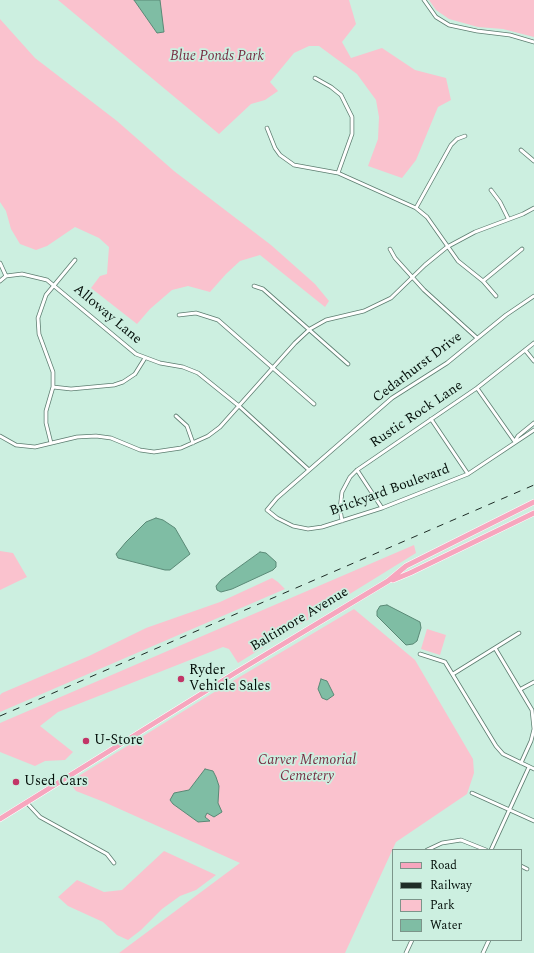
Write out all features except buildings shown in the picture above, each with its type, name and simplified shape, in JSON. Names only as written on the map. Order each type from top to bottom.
[{"type":"main road","name":"Baltimore Avenue","points":[[0,819],[235,673],[388,581],[406,566],[534,502]]},
{"type":"main road","name":"Baltimore Avenue","points":[[388,581],[410,573],[534,513]]},
{"type":"street","points":[[424,0],[436,17],[449,25],[477,31],[510,35],[534,42]]},
{"type":"street","points":[[315,78],[331,86],[341,95],[352,117],[352,134],[338,173]]},
{"type":"street","points":[[267,128],[274,148],[288,161],[301,167],[338,173],[416,208],[430,222],[458,261],[483,280],[496,296]]},
{"type":"street","points":[[416,208],[451,145],[457,139],[465,136]]},
{"type":"street","points":[[521,150],[534,161]]},
{"type":"street","points":[[491,190],[500,202],[508,218]]},
{"type":"street","points":[[0,436],[16,445],[35,447],[50,442],[96,436],[111,438],[140,450],[154,452],[181,448],[208,436],[220,427],[310,329],[326,320],[364,311],[379,305],[396,295],[425,265],[447,247],[475,232],[534,208]]},
{"type":"street","points":[[390,249],[395,258],[424,290],[477,338]]},
{"type":"street","points":[[483,280],[522,249]]},
{"type":"street","points":[[50,442],[46,423],[46,411],[53,387],[53,372],[39,334],[38,318],[41,305],[75,260]]},
{"type":"street","points":[[0,263],[6,276],[0,281]]},
{"type":"street","name":"Alloway Lane","points":[[6,276],[22,274],[38,276],[55,285],[136,354],[160,363],[183,367],[198,373],[239,406],[309,470]]},
{"type":"street","points":[[254,286],[263,289],[348,364]]},
{"type":"street","name":"Cedarhurst Drive","points":[[267,510],[277,498],[392,398],[447,362],[534,296]]},
{"type":"street","points":[[180,315],[196,313],[218,320],[314,404]]},
{"type":"street","name":"Rustic Rock Lane","points":[[342,521],[340,509],[342,492],[350,477],[357,470],[477,388],[534,343]]},
{"type":"street","points":[[525,350],[534,361]]},
{"type":"street","points":[[53,387],[71,389],[114,385],[124,382],[135,374],[145,358]]},
{"type":"street","points":[[477,388],[515,442]]},
{"type":"street","points":[[176,416],[187,426],[193,442]]},
{"type":"street","points":[[431,419],[468,474]]},
{"type":"street","name":"Brickyard Boulevard","points":[[515,442],[518,436],[534,423]]},
{"type":"street","name":"Brickyard Boulevard","points":[[267,510],[287,523],[301,528],[314,528],[342,521],[382,508],[468,474],[493,459],[534,430]]},
{"type":"street","points":[[357,470],[382,508]]},
{"type":"street","points":[[453,674],[519,634]]},
{"type":"street","points":[[496,648],[532,710],[534,721],[531,741],[521,763]]},
{"type":"street","points":[[420,654],[445,662],[496,746],[503,754],[534,769]]},
{"type":"street","points":[[521,689],[534,682]]},
{"type":"street","points":[[491,849],[529,767]]},
{"type":"street","points":[[472,793],[534,821]]},
{"type":"street","points":[[27,803],[40,817],[107,854],[114,863]]},
{"type":"street","points":[[430,849],[442,843],[461,840],[484,849]]},
{"type":"street","points":[[522,866],[527,869]]},
{"type":"street","points":[[406,953],[412,941]]},
{"type":"street","points":[[483,953],[489,941]]},
{"type":"green space","name":"Blue Ponds Park","points":[[58,0],[349,0],[356,24],[342,42],[351,58],[382,48],[415,70],[446,78],[451,100],[438,107],[416,160],[402,178],[368,166],[378,139],[379,117],[376,100],[357,74],[319,46],[309,46],[294,53],[270,82],[278,91],[265,100],[251,104],[219,134]]},
{"type":"green space","points":[[429,0],[534,0],[534,37],[503,29],[478,27],[449,19],[436,10]]},
{"type":"green space","points":[[0,19],[35,58],[117,121],[174,171],[271,245],[315,284],[329,301],[325,307],[260,255],[240,261],[210,292],[188,286],[172,290],[150,309],[137,324],[91,288],[100,276],[107,274],[109,247],[99,238],[75,227],[47,246],[36,250],[20,244],[11,229],[6,211],[0,202]]},
{"type":"green space","points":[[414,545],[416,553],[238,663],[229,649],[223,647],[58,712],[40,726],[73,752],[65,760],[45,761],[35,766],[0,752],[0,723]]},
{"type":"green space","points":[[0,551],[13,553],[27,577],[0,590]]},
{"type":"green space","points":[[272,578],[285,589],[0,712],[0,695],[2,693],[89,656],[146,628],[220,602]]},
{"type":"green space","name":"Carver Memorial Cemetery","points":[[354,609],[415,660],[473,759],[474,773],[467,794],[396,842],[345,953],[119,953],[240,863],[76,791],[69,782],[216,691]]},
{"type":"green space","points":[[427,629],[446,635],[440,655],[421,649]]},
{"type":"green space","points":[[164,851],[216,875],[196,890],[180,896],[162,909],[141,930],[128,940],[117,935],[103,922],[68,906],[58,897],[77,880],[104,892],[122,890]]},
{"type":"water","points":[[134,0],[160,0],[164,32],[157,33]]},
{"type":"water","points":[[156,518],[163,520],[175,528],[190,554],[170,570],[118,558],[116,554],[126,542],[146,522]]},
{"type":"water","points":[[260,552],[266,553],[276,562],[276,567],[273,570],[232,589],[221,592],[217,590],[216,586],[221,580]]},
{"type":"water","points":[[387,605],[420,622],[421,628],[417,641],[413,644],[406,645],[377,616],[377,611],[380,606]]},
{"type":"water","points":[[321,679],[327,681],[334,695],[327,700],[322,698],[318,689]]},
{"type":"water","points":[[205,769],[213,771],[216,777],[219,786],[218,803],[222,812],[214,817],[207,813],[205,817],[210,821],[198,822],[173,804],[170,800],[174,793],[189,790]]},
{"type":"railway","points":[[0,716],[534,485]]},
{"type":"place","name":"Ryder Vehicle Sales","points":[[181,679]]},
{"type":"place","name":"U-Store","points":[[86,741]]},
{"type":"place","name":"Used Cars","points":[[16,782]]}]
